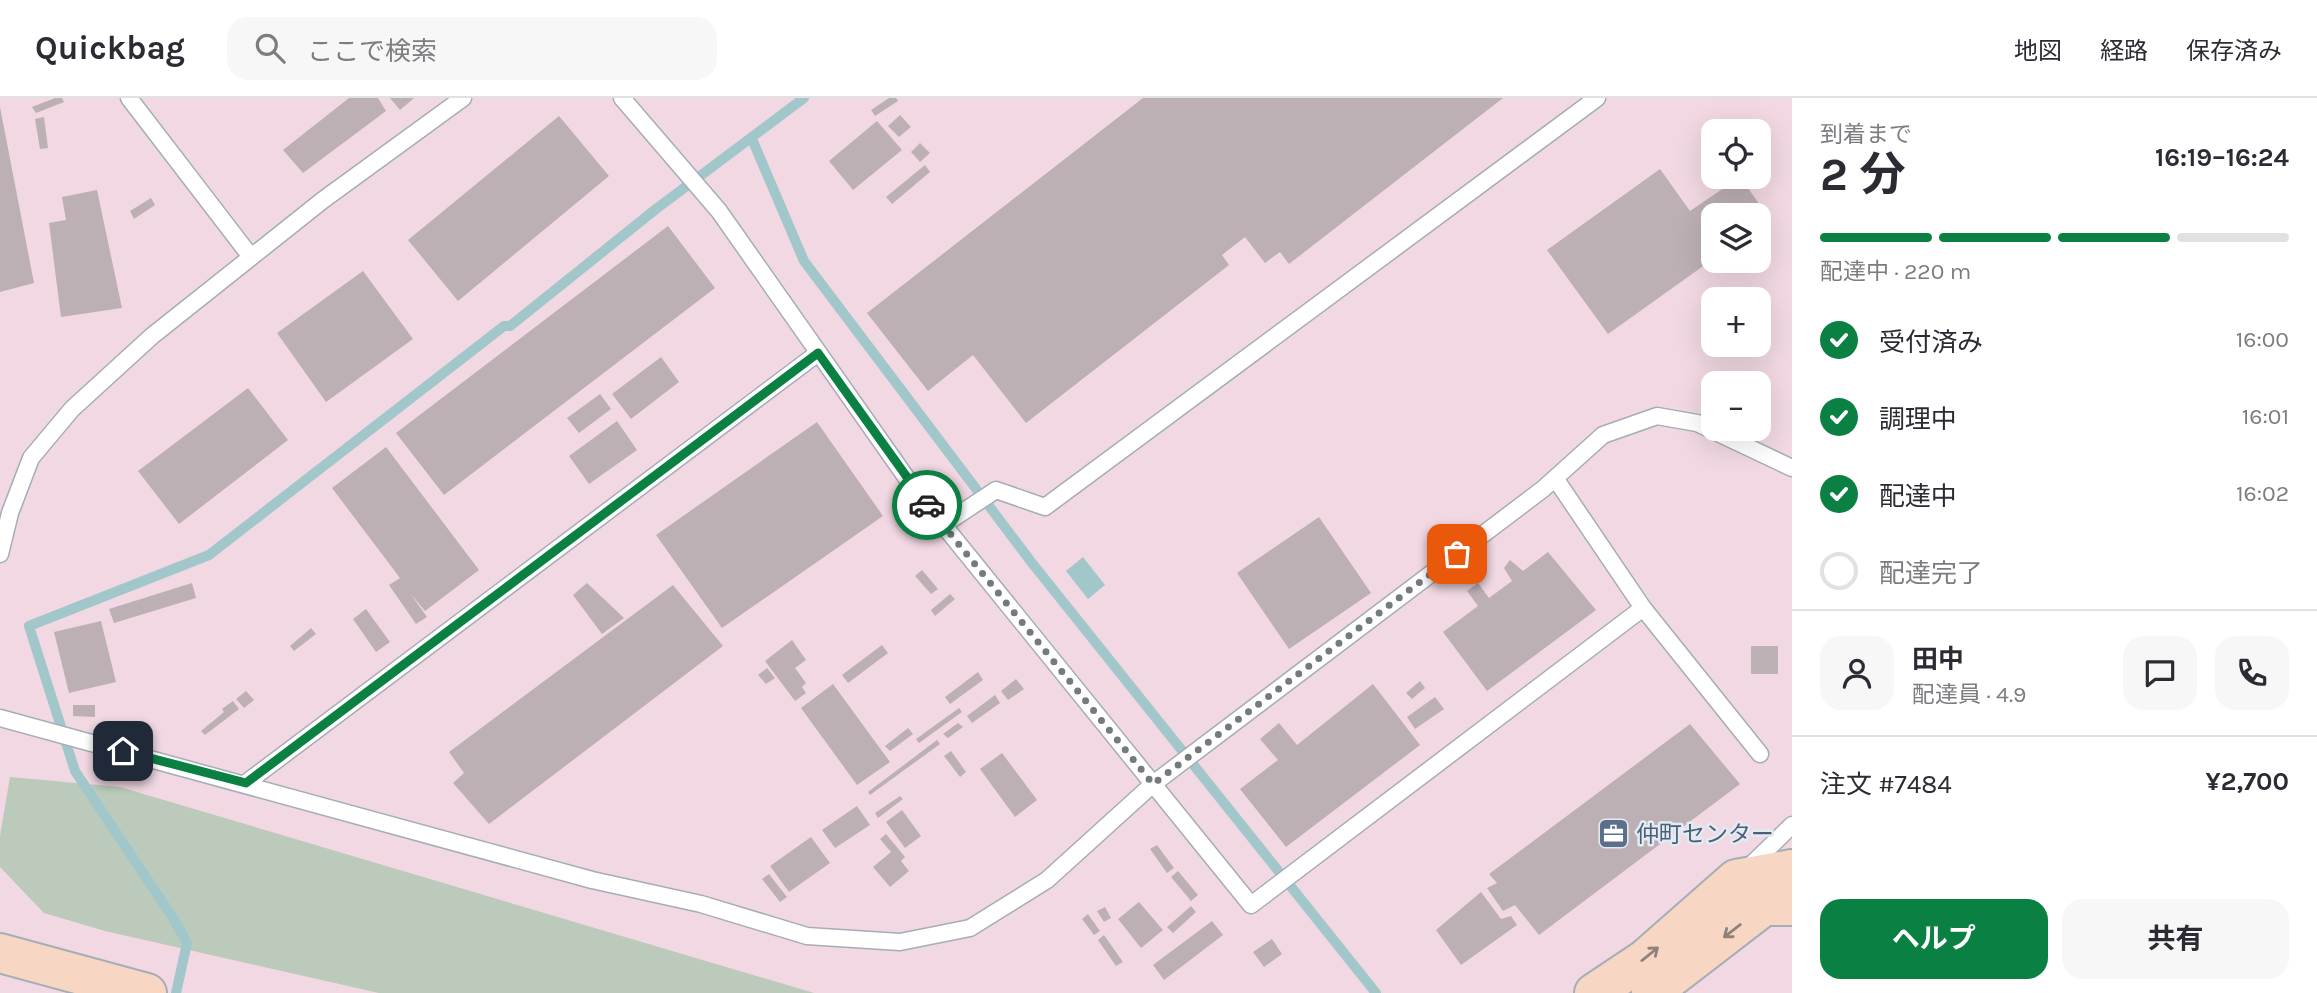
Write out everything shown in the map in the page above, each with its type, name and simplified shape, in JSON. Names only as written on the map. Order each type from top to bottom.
[{"type":"street","points":[[1594,993],[1645,959],[1737,879],[1792,869]]},
{"type":"street","points":[[1651,993],[1764,906],[1792,906]]},
{"type":"street","points":[[0,953],[147,993]]},
{"type":"lane","points":[[129,98],[251,257]]},
{"type":"lane","points":[[0,554],[10,513],[31,458],[72,409],[152,336],[251,257],[323,200],[463,98]]},
{"type":"lane","points":[[622,98],[719,211],[915,490],[1251,905],[1643,608]]},
{"type":"lane","points":[[943,525],[996,490],[1045,507],[1597,98]]},
{"type":"lane","points":[[246,783],[818,353]]},
{"type":"lane","points":[[0,718],[246,783],[592,880],[701,904],[807,936],[900,942],[970,928],[1047,880],[1153,784],[1555,478],[1603,435],[1657,415],[1697,423],[1792,468]]},
{"type":"lane","points":[[1555,478],[1643,608],[1760,754]]},
{"type":"lane","points":[[1737,879],[1792,825]]},
{"type":"shaded area","points":[[0,98],[1792,98],[1792,993],[0,993]]},
{"type":"shaded area","points":[[1083,557],[1105,585],[1088,599],[1066,571]]},
{"type":"shaded area","points":[[10,777],[120,787],[814,993],[379,993],[105,931],[44,913],[0,867],[0,836]]},
{"type":"building","points":[[62,98],[64,102],[36,113],[32,107]]},
{"type":"building","points":[[349,98],[378,98],[386,111],[303,173],[283,150]]},
{"type":"building","points":[[390,98],[414,98],[400,110]]},
{"type":"building","points":[[889,98],[896,98],[898,101],[875,116],[871,110]]},
{"type":"building","points":[[1143,98],[1503,98],[1289,264],[1280,252],[1265,263],[1245,237],[1222,255],[1229,265],[1026,423],[973,355],[928,391],[867,313]]},
{"type":"building","points":[[0,107],[34,283],[0,292]]},
{"type":"building","points":[[900,115],[911,127],[899,137],[888,126]]},
{"type":"building","points":[[559,116],[609,176],[458,301],[408,240]]},
{"type":"building","points":[[44,117],[48,148],[40,149],[35,119]]},
{"type":"building","points":[[877,121],[902,150],[853,190],[829,161]]},
{"type":"building","points":[[920,143],[930,153],[920,162],[911,152]]},
{"type":"building","points":[[925,165],[930,172],[892,204],[886,197]]},
{"type":"building","points":[[1660,169],[1690,211],[1701,204],[1701,268],[1608,334],[1547,250]]},
{"type":"building","points":[[1722,189],[1749,189],[1759,203],[1702,203]]},
{"type":"building","points":[[97,190],[122,308],[61,317],[49,223],[66,220],[62,197]]},
{"type":"building","points":[[151,198],[155,205],[134,219],[130,211]]},
{"type":"building","points":[[668,226],[715,288],[444,495],[396,433]]},
{"type":"building","points":[[363,271],[413,339],[326,402],[277,333]]},
{"type":"building","points":[[661,357],[679,382],[631,419],[612,394]]},
{"type":"building","points":[[248,388],[288,440],[179,524],[138,471]]},
{"type":"building","points":[[600,394],[611,409],[579,433],[567,418]]},
{"type":"building","points":[[617,421],[637,450],[589,484],[569,456]]},
{"type":"building","points":[[817,422],[883,516],[722,628],[656,535]]},
{"type":"building","points":[[386,447],[479,570],[425,611],[410,593],[427,617],[416,624],[389,585],[400,578],[332,488]]},
{"type":"building","points":[[1319,517],[1371,593],[1289,649],[1237,573]]},
{"type":"building","points":[[1548,552],[1596,610],[1487,691],[1443,632],[1478,606],[1467,591],[1478,583],[1489,598],[1512,581],[1504,568],[1510,560],[1523,571]]},
{"type":"building","points":[[922,570],[938,589],[931,594],[915,576]]},
{"type":"building","points":[[192,583],[196,598],[114,623],[109,609]]},
{"type":"building","points":[[587,583],[624,618],[602,634],[573,595]]},
{"type":"building","points":[[673,585],[723,646],[489,824],[453,783],[464,773],[449,752]]},
{"type":"building","points":[[950,594],[955,599],[935,616],[931,610]]},
{"type":"building","points":[[366,609],[390,642],[376,652],[353,619]]},
{"type":"building","points":[[101,621],[116,682],[69,693],[54,632]]},
{"type":"building","points":[[311,628],[316,634],[294,651],[290,646]]},
{"type":"building","points":[[792,640],[806,660],[795,668],[806,683],[802,687],[806,693],[795,701],[765,661]]},
{"type":"building","points":[[882,645],[888,653],[848,683],[842,675]]},
{"type":"building","points":[[1751,646],[1778,646],[1778,674],[1751,674]]},
{"type":"building","points":[[767,668],[775,678],[766,684],[758,675]]},
{"type":"building","points":[[978,672],[983,680],[950,704],[945,697]]},
{"type":"building","points":[[1016,679],[1024,689],[1008,700],[1001,691]]},
{"type":"building","points":[[1420,681],[1425,688],[1412,699],[1406,693]]},
{"type":"building","points":[[833,684],[890,762],[857,785],[801,708]]},
{"type":"building","points":[[1373,684],[1420,745],[1286,847],[1240,789],[1278,760],[1260,739],[1279,723],[1297,745]]},
{"type":"building","points":[[246,691],[254,700],[244,708],[236,699]]},
{"type":"building","points":[[995,695],[1000,703],[972,723],[967,716]]},
{"type":"building","points":[[1435,697],[1444,709],[1415,729],[1407,717]]},
{"type":"building","points":[[233,701],[239,709],[205,735],[201,731]]},
{"type":"building","points":[[73,705],[95,705],[95,717],[73,716]]},
{"type":"building","points":[[959,708],[962,712],[919,743],[916,739]]},
{"type":"building","points":[[958,723],[963,727],[948,738],[943,734]]},
{"type":"building","points":[[1690,724],[1740,784],[1539,935],[1515,905],[1503,911],[1487,888],[1497,883],[1489,874]]},
{"type":"building","points":[[908,728],[913,734],[890,751],[885,746]]},
{"type":"building","points":[[937,740],[940,744],[870,795],[868,792]]},
{"type":"building","points":[[951,751],[966,772],[960,777],[944,756]]},
{"type":"building","points":[[1002,753],[1037,800],[1015,817],[980,769]]},
{"type":"building","points":[[900,796],[903,799],[878,818],[875,813]]},
{"type":"building","points":[[857,806],[870,825],[835,848],[822,830]]},
{"type":"building","points":[[902,810],[921,836],[905,848],[886,822]]},
{"type":"building","points":[[886,834],[905,857],[901,861],[909,871],[890,887],[873,867],[891,852],[880,839]]},
{"type":"building","points":[[811,837],[830,863],[789,892],[770,866]]},
{"type":"building","points":[[1157,845],[1174,868],[1167,873],[1150,849]]},
{"type":"building","points":[[1178,871],[1198,895],[1191,901],[1171,877]]},
{"type":"building","points":[[769,874],[787,897],[780,902],[762,879]]},
{"type":"building","points":[[1481,892],[1501,919],[1511,916],[1517,925],[1461,965],[1436,930]]},
{"type":"building","points":[[1139,902],[1163,930],[1141,948],[1118,919]]},
{"type":"building","points":[[1191,906],[1196,912],[1173,933],[1167,927]]},
{"type":"building","points":[[1105,907],[1111,918],[1104,922],[1097,911]]},
{"type":"building","points":[[1088,914],[1100,931],[1094,935],[1082,919]]},
{"type":"building","points":[[1212,921],[1223,935],[1164,980],[1153,965]]},
{"type":"building","points":[[1104,935],[1123,962],[1116,966],[1098,940]]},
{"type":"building","points":[[1272,939],[1282,954],[1264,967],[1253,952]]},
{"type":"waterway","points":[[176,993],[187,943],[75,771],[29,626],[209,555],[504,326],[510,326],[656,209],[804,98]]},
{"type":"waterway","points":[[752,139],[804,261],[1032,563],[1376,993]]},
{"type":"way so far","points":[[927,505],[1153,784],[1457,554]]},
{"type":"place","name":"仲町センター","points":[[1613,834]]},
{"type":"route","points":[[123,751],[246,783],[818,353],[927,505]]}]
